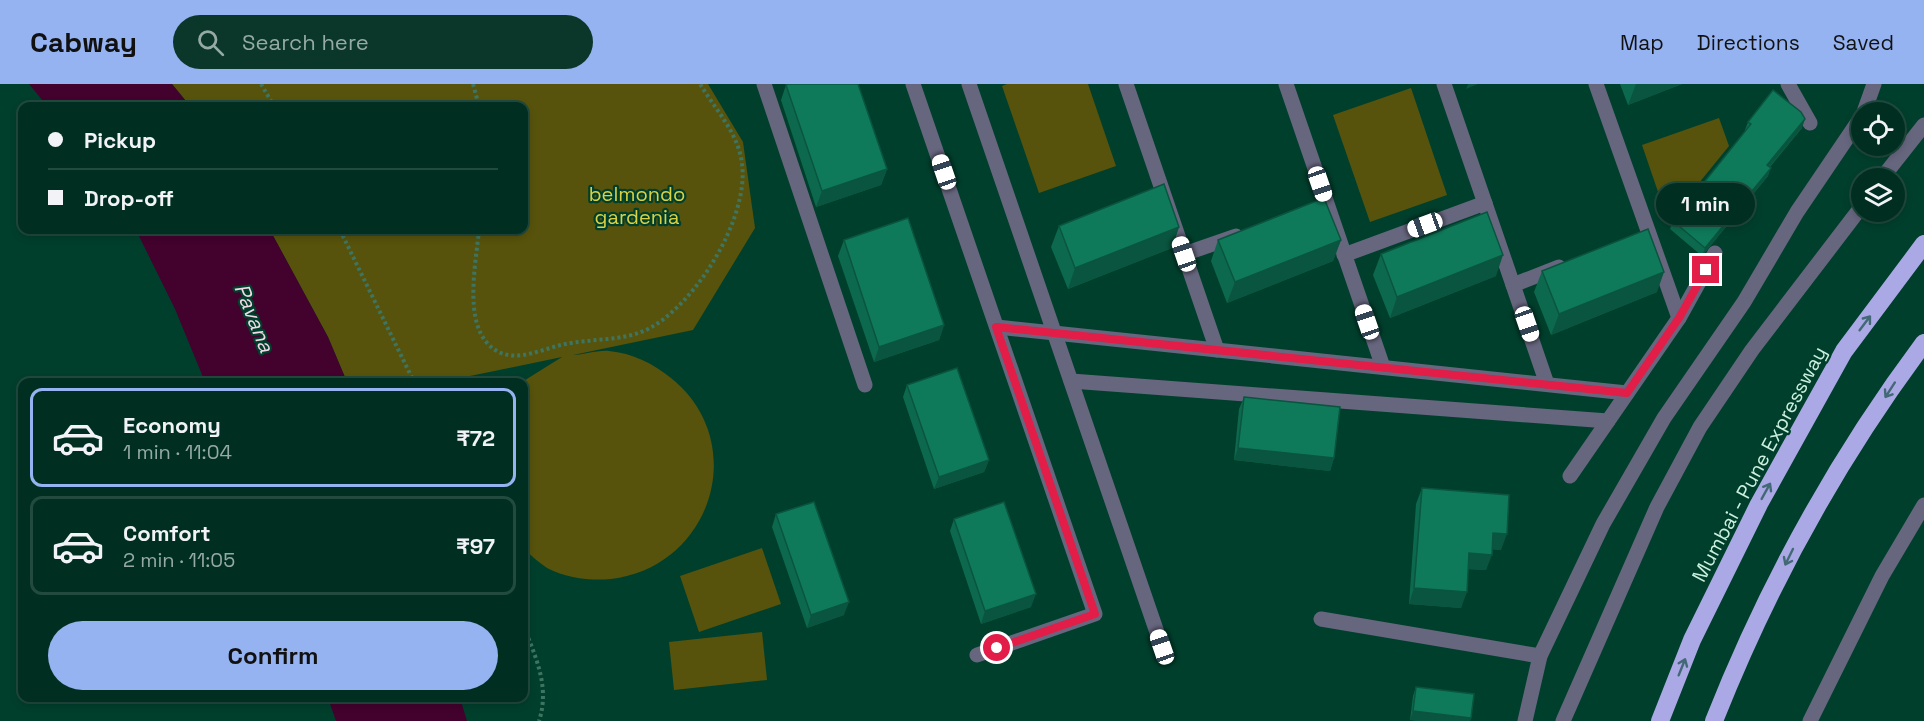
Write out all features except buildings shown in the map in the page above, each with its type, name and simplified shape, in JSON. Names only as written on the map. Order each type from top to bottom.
[{"type":"highway","name":"Mumbai - Pune Expressway","points":[[1660,721],[1692,640],[1770,483],[1844,351],[1924,244]]},
{"type":"highway","points":[[1714,721],[1737,664],[1803,530],[1893,384],[1924,343]]},
{"type":"street","points":[[764,84],[865,385]]},
{"type":"street","points":[[913,84],[1095,614],[977,655]]},
{"type":"street","points":[[969,84],[1162,647]]},
{"type":"street","points":[[1126,84],[1217,350]]},
{"type":"street","points":[[1286,84],[1322,206],[1344,255],[1383,367]]},
{"type":"street","points":[[1444,84],[1547,384]]},
{"type":"street","points":[[1596,84],[1644,236],[1679,318]]},
{"type":"street","points":[[1788,84],[1810,123]]},
{"type":"street","points":[[1870,102],[1874,84]]},
{"type":"street","points":[[1890,168],[1924,125]]},
{"type":"street","points":[[1525,721],[1540,656],[1603,524],[1664,418],[1744,302],[1797,212],[1851,132]]},
{"type":"street","points":[[1344,255],[1485,203]]},
{"type":"street","points":[[1563,721],[1657,507],[1700,427],[1752,350],[1851,220]]},
{"type":"street","points":[[1184,254],[1250,231]]},
{"type":"street","points":[[1570,476],[1679,318],[1715,253]]},
{"type":"street","points":[[1513,285],[1576,261]]},
{"type":"street","points":[[996,327],[1627,393]]},
{"type":"street","points":[[1071,381],[1608,421]]},
{"type":"street","points":[[1810,721],[1882,576],[1924,505]]},
{"type":"street","points":[[1321,619],[1540,656]]},
{"type":"path","points":[[261,84],[272,102]]},
{"type":"path","points":[[473,84],[478,102]]},
{"type":"path","points":[[479,234],[474,280],[475,315],[480,333],[489,346],[503,354],[523,356],[564,344],[628,335],[649,328],[683,300],[700,279],[730,230],[740,204],[743,180],[739,148],[700,84]]},
{"type":"path","points":[[342,234],[412,378]]},
{"type":"path","points":[[528,637],[542,672],[544,706],[539,721]]},
{"type":"green space","name":"belmondo gardenia","points":[[172,84],[708,84],[743,142],[755,228],[693,330],[573,355],[609,351],[634,357],[650,364],[671,378],[696,405],[710,435],[714,467],[709,498],[695,527],[674,552],[646,570],[611,579],[571,577],[549,569],[539,562],[528,552],[528,378],[562,357],[460,378],[345,378],[328,337],[272,234],[528,234],[528,102],[187,102]]},
{"type":"green space","points":[[1007,84],[1088,84],[1116,166],[1039,193],[1002,86]]},
{"type":"green space","points":[[1411,88],[1447,195],[1370,222],[1333,115]]},
{"type":"green space","points":[[1719,118],[1729,146],[1668,221],[1642,145]]},
{"type":"green space","points":[[762,548],[781,604],[699,632],[680,576]]},
{"type":"green space","points":[[762,632],[767,680],[674,690],[669,642]]},
{"type":"water","points":[[29,84],[172,84],[187,102],[44,102]]},
{"type":"water","name":"Pavana","points":[[138,234],[272,234],[328,337],[345,378],[203,378],[175,309]]},
{"type":"water","points":[[329,702],[461,702],[467,721],[336,721]]},
{"type":"route","points":[[997,648],[1095,614],[996,327],[1627,393],[1679,318],[1706,270]]}]
